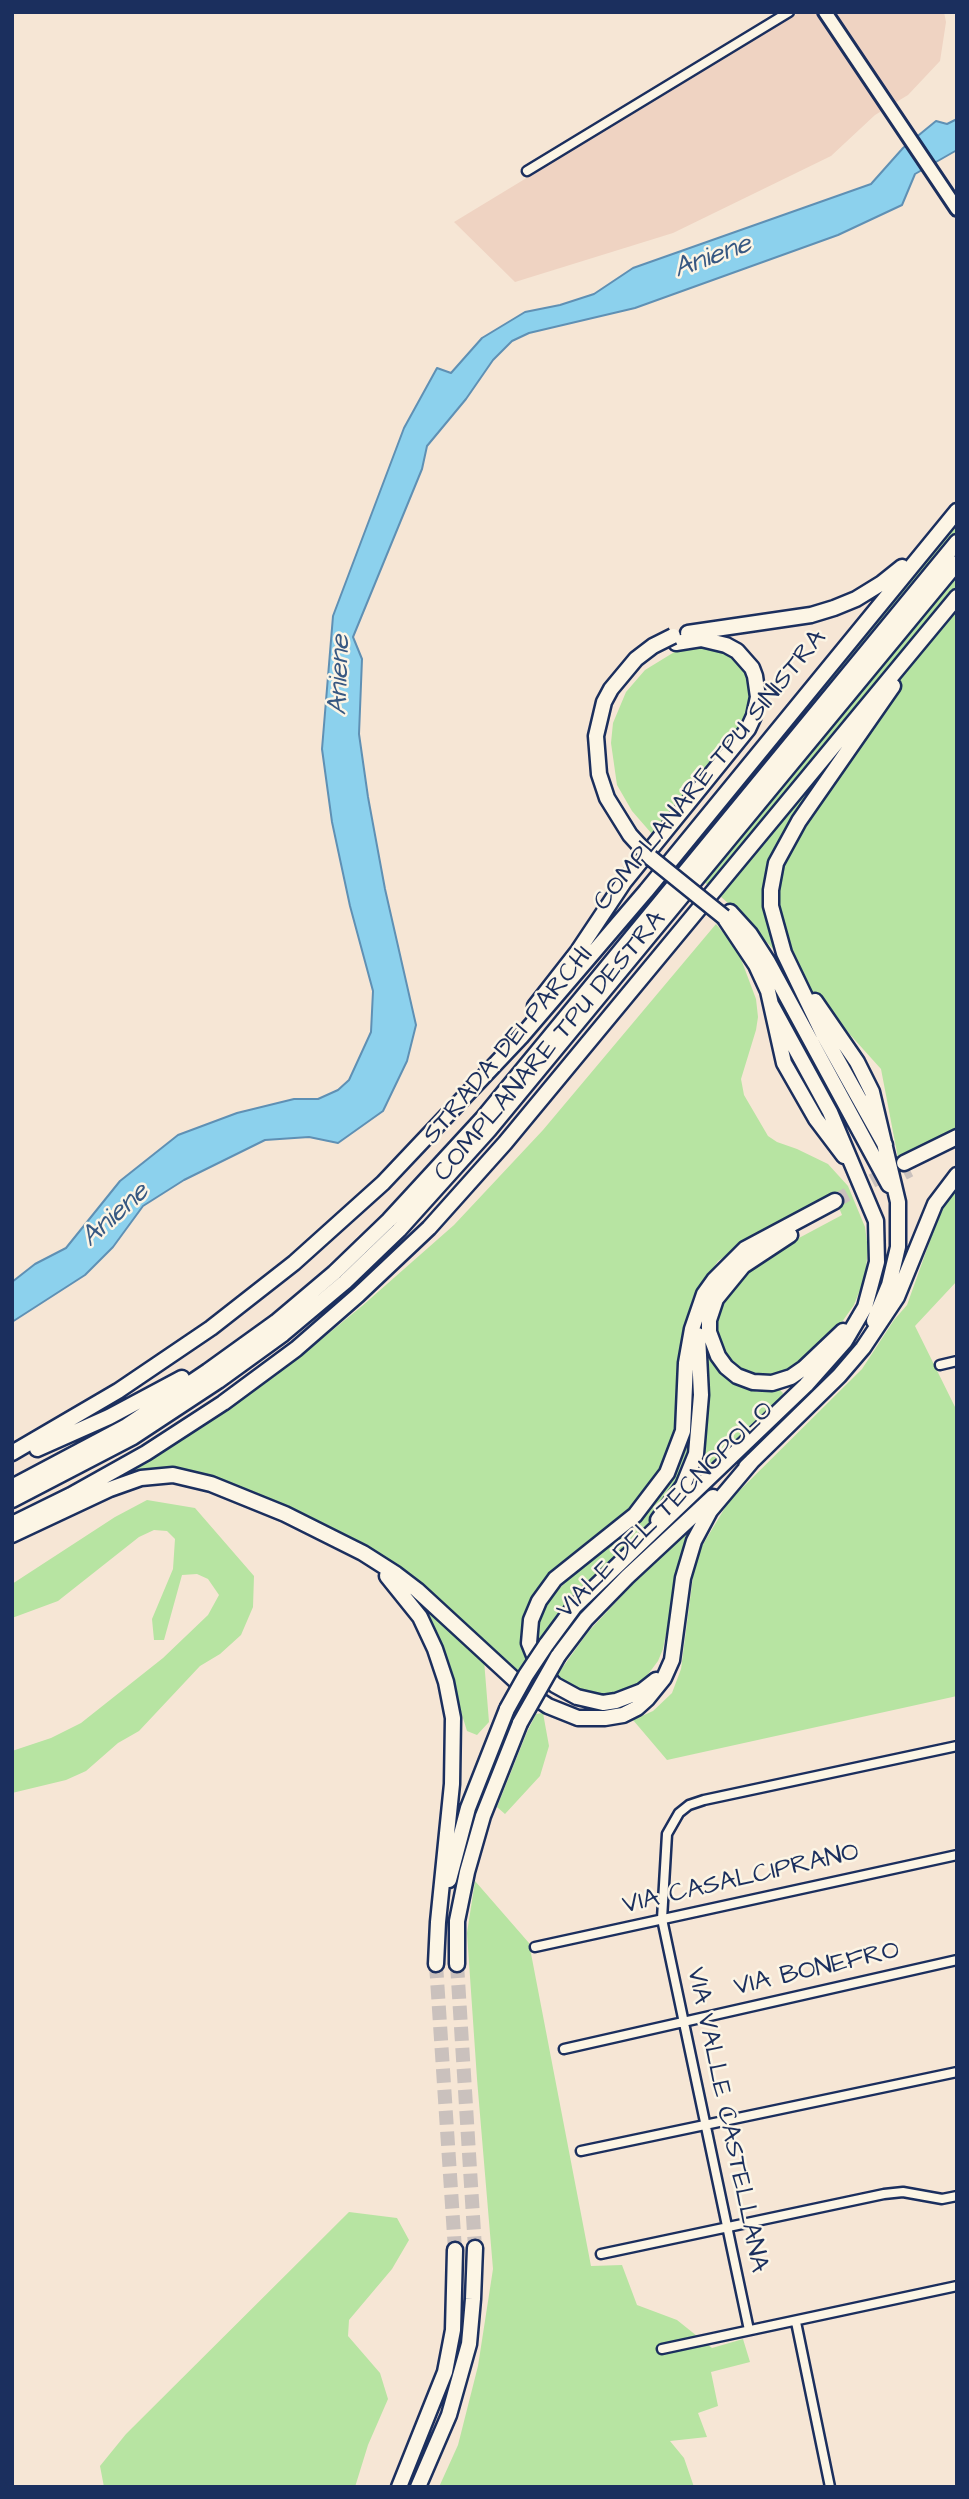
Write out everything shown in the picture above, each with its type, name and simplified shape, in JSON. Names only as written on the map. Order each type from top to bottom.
[{"type":"highway","points":[[898,1202],[768,962],[750,934],[651,858],[630,835],[607,798],[599,774],[596,736],[604,702],[611,689],[636,659],[653,646],[728,625],[811,615],[856,599],[891,577],[957,511]]},
{"type":"highway","name":"COMPLANARE TPU SINISTRA","points":[[12,1453],[118,1391],[211,1328],[295,1263],[383,1182],[521,1037],[646,891],[957,511]]},
{"type":"highway","name":"STRADA DEI PARCHI","points":[[12,1487],[125,1427],[208,1371],[276,1322],[334,1273],[389,1220],[482,1119],[957,542]]},
{"type":"highway","name":"STRADA DEI PARCHI","points":[[12,1500],[133,1437],[218,1381],[283,1334],[345,1282],[399,1230],[489,1130],[957,563]]},
{"type":"highway","name":"COMPLANARE TPU DESTRA","points":[[12,1524],[124,1465],[223,1403],[296,1349],[429,1228],[505,1143],[957,597]]},
{"type":"highway","points":[[863,1348],[889,1285],[894,1265],[899,1240],[898,1202],[885,1144],[823,1034],[784,953],[771,906],[776,863],[799,821],[946,610]]},
{"type":"highway","points":[[467,1093],[578,951],[624,882],[748,729],[754,716],[758,697],[755,676],[752,668],[737,651],[726,645],[701,639],[675,640]]},
{"type":"highway","points":[[643,1541],[813,1378],[845,1341],[864,1307],[875,1276],[878,1241],[876,1220],[859,1177],[816,1119],[784,1063],[771,1004],[756,965],[727,915]]},
{"type":"highway","points":[[957,1137],[907,1167],[957,1147]]},
{"type":"highway","points":[[863,1348],[897,1297],[934,1204],[957,1175]]},
{"type":"highway","points":[[673,1660],[642,1691],[603,1703],[577,1697],[545,1677],[529,1643],[531,1620],[539,1601],[555,1579],[635,1515],[660,1484],[672,1463],[683,1431],[686,1363],[698,1309],[704,1294],[720,1272],[745,1250],[838,1204],[743,1266],[716,1299],[709,1320],[712,1345],[726,1367],[737,1376],[753,1382],[772,1383],[791,1377],[804,1368],[864,1307]]},
{"type":"highway","points":[[643,1541],[683,1486],[696,1454],[701,1395],[697,1350],[698,1309]]},
{"type":"highway","points":[[12,1459],[109,1418],[152,1396],[196,1370],[243,1337],[276,1322]]},
{"type":"highway","name":"VIALE DEL TECNOPOLO","points":[[457,1964],[457,1922],[467,1872],[484,1816],[506,1753],[558,1656],[586,1619],[627,1577],[753,1460],[839,1376],[863,1348]]},
{"type":"highway","points":[[12,1535],[110,1489],[141,1478],[173,1475],[211,1484],[285,1514],[363,1553],[417,1590],[530,1694],[548,1706],[568,1715],[587,1719],[605,1718],[630,1712],[655,1690],[664,1678],[673,1660],[683,1578],[694,1541],[710,1511],[753,1460]]},
{"type":"highway","name":"VIALE DEL TECNOPOLO","points":[[438,1922],[468,1808],[507,1709],[546,1645],[575,1607],[643,1541]]},
{"type":"highway","points":[[363,1553],[395,1584],[420,1617],[435,1648],[449,1694],[454,1757],[436,1964]]},
{"type":"highway","points":[[418,2487],[449,2415],[469,2344],[474,2299],[474,2248]]},
{"type":"highway","points":[[399,2487],[445,2372],[453,2330],[456,2250]]},
{"type":"street","points":[[527,171],[789,12]]},
{"type":"street","points":[[825,12],[957,209]]},
{"type":"street","points":[[940,1365],[957,1362]]},
{"type":"street","name":"VIA VALLE CASTELLANA","points":[[748,2330],[662,1919],[666,1838],[679,1813],[688,1805],[957,1746]]},
{"type":"street","name":"VIA CASALCIPRANO","points":[[535,1947],[957,1855]]},
{"type":"street","name":"VIA BONEFRO","points":[[564,2049],[957,1960]]},
{"type":"street","points":[[582,2151],[957,2072]]},
{"type":"street","points":[[601,2254],[898,2191],[942,2199],[957,2196]]},
{"type":"street","points":[[662,2349],[957,2286]]},
{"type":"street","points":[[796,2322],[830,2487]]},
{"type":"shaded area","points":[[800,12],[944,12],[946,22],[940,61],[908,95],[875,115],[831,156],[673,233],[515,282],[454,222]]},
{"type":"green space","points":[[957,499],[957,1130],[898,1158],[881,1069],[746,919],[668,850]]},
{"type":"green space","points":[[706,647],[729,653],[738,660],[753,686],[751,707],[737,735],[652,834],[632,811],[617,785],[611,743],[613,723],[626,692],[645,670],[676,651]]},
{"type":"green space","points":[[716,924],[738,951],[756,999],[756,1030],[741,1079],[744,1095],[768,1136],[828,1164],[848,1186],[865,1227],[868,1249],[865,1277],[854,1305],[832,1336],[796,1368],[770,1377],[755,1376],[737,1368],[728,1360],[714,1333],[718,1307],[754,1262],[842,1215],[834,1195],[754,1236],[718,1261],[693,1297],[685,1323],[675,1433],[661,1474],[634,1510],[526,1616],[521,1642],[527,1659],[517,1676],[393,1562],[375,1551],[214,1478],[176,1469],[127,1473],[209,1422],[301,1356],[454,1225],[543,1130]]},
{"type":"green space","points":[[957,1190],[957,1281],[915,1326],[957,1411],[957,1696],[667,1760],[633,1720],[653,1711],[672,1693],[681,1669],[694,1569],[702,1546],[729,1501],[862,1369],[907,1305],[941,1210]]},
{"type":"green space","points":[[703,1342],[718,1368],[736,1383],[757,1392],[780,1390],[783,1393],[781,1399],[694,1484],[702,1464],[706,1430]]},
{"type":"green space","points":[[694,1383],[692,1438],[685,1472],[665,1505],[647,1527],[580,1593],[538,1642],[538,1622],[550,1598],[571,1577],[637,1523],[673,1479],[688,1435]]},
{"type":"green space","points":[[147,1500],[195,1508],[254,1576],[253,1607],[241,1635],[220,1654],[200,1666],[139,1731],[118,1743],[86,1771],[66,1780],[12,1793],[12,1751],[51,1738],[81,1723],[163,1658],[208,1615],[219,1595],[208,1579],[197,1574],[182,1575],[164,1640],[154,1640],[152,1619],[173,1569],[175,1539],[167,1531],[154,1530],[139,1537],[58,1601],[12,1618],[12,1584],[115,1517]]},
{"type":"green space","points":[[693,1527],[679,1569],[663,1649],[658,1661],[643,1681],[610,1696],[596,1697],[584,1694],[555,1678],[588,1632],[631,1586]]},
{"type":"green space","points":[[409,1589],[484,1660],[489,1722],[477,1735],[467,1731],[440,1644]]},
{"type":"green space","points":[[543,1713],[549,1746],[540,1776],[505,1814],[497,1807],[527,1732],[536,1714]]},
{"type":"green space","points":[[475,1881],[529,1943],[591,2266],[622,2265],[637,2305],[677,2320],[712,2348],[743,2339],[750,2362],[711,2372],[718,2406],[698,2413],[707,2437],[670,2441],[684,2458],[694,2487],[439,2487],[458,2445],[478,2366],[493,2269],[467,1933]]},
{"type":"green space","points":[[349,2212],[397,2218],[409,2240],[392,2269],[349,2320],[348,2336],[380,2373],[388,2399],[368,2445],[355,2487],[104,2487],[100,2466],[126,2434]]},
{"type":"water","name":"Aniene","points":[[957,119],[957,150],[915,174],[902,205],[838,235],[635,308],[529,333],[512,341],[493,360],[466,399],[427,446],[422,469],[353,637],[362,659],[359,734],[368,797],[385,889],[416,1025],[407,1061],[383,1111],[338,1143],[309,1137],[265,1140],[184,1180],[143,1206],[113,1247],[85,1275],[12,1322],[12,1282],[35,1264],[66,1248],[120,1181],[178,1135],[237,1113],[294,1099],[318,1099],[338,1090],[349,1080],[371,1032],[373,991],[350,906],[332,822],[322,749],[333,616],[404,428],[437,368],[451,373],[482,338],[525,312],[594,294],[633,268],[871,184],[903,148],[936,121],[947,124]]},
{"type":"tunnel","points":[[835,1201],[894,1169]]},
{"type":"tunnel","points":[[885,1183],[910,1170]]},
{"type":"tunnel","points":[[436,1964],[455,2250]]},
{"type":"tunnel","points":[[457,1964],[475,2248]]}]
